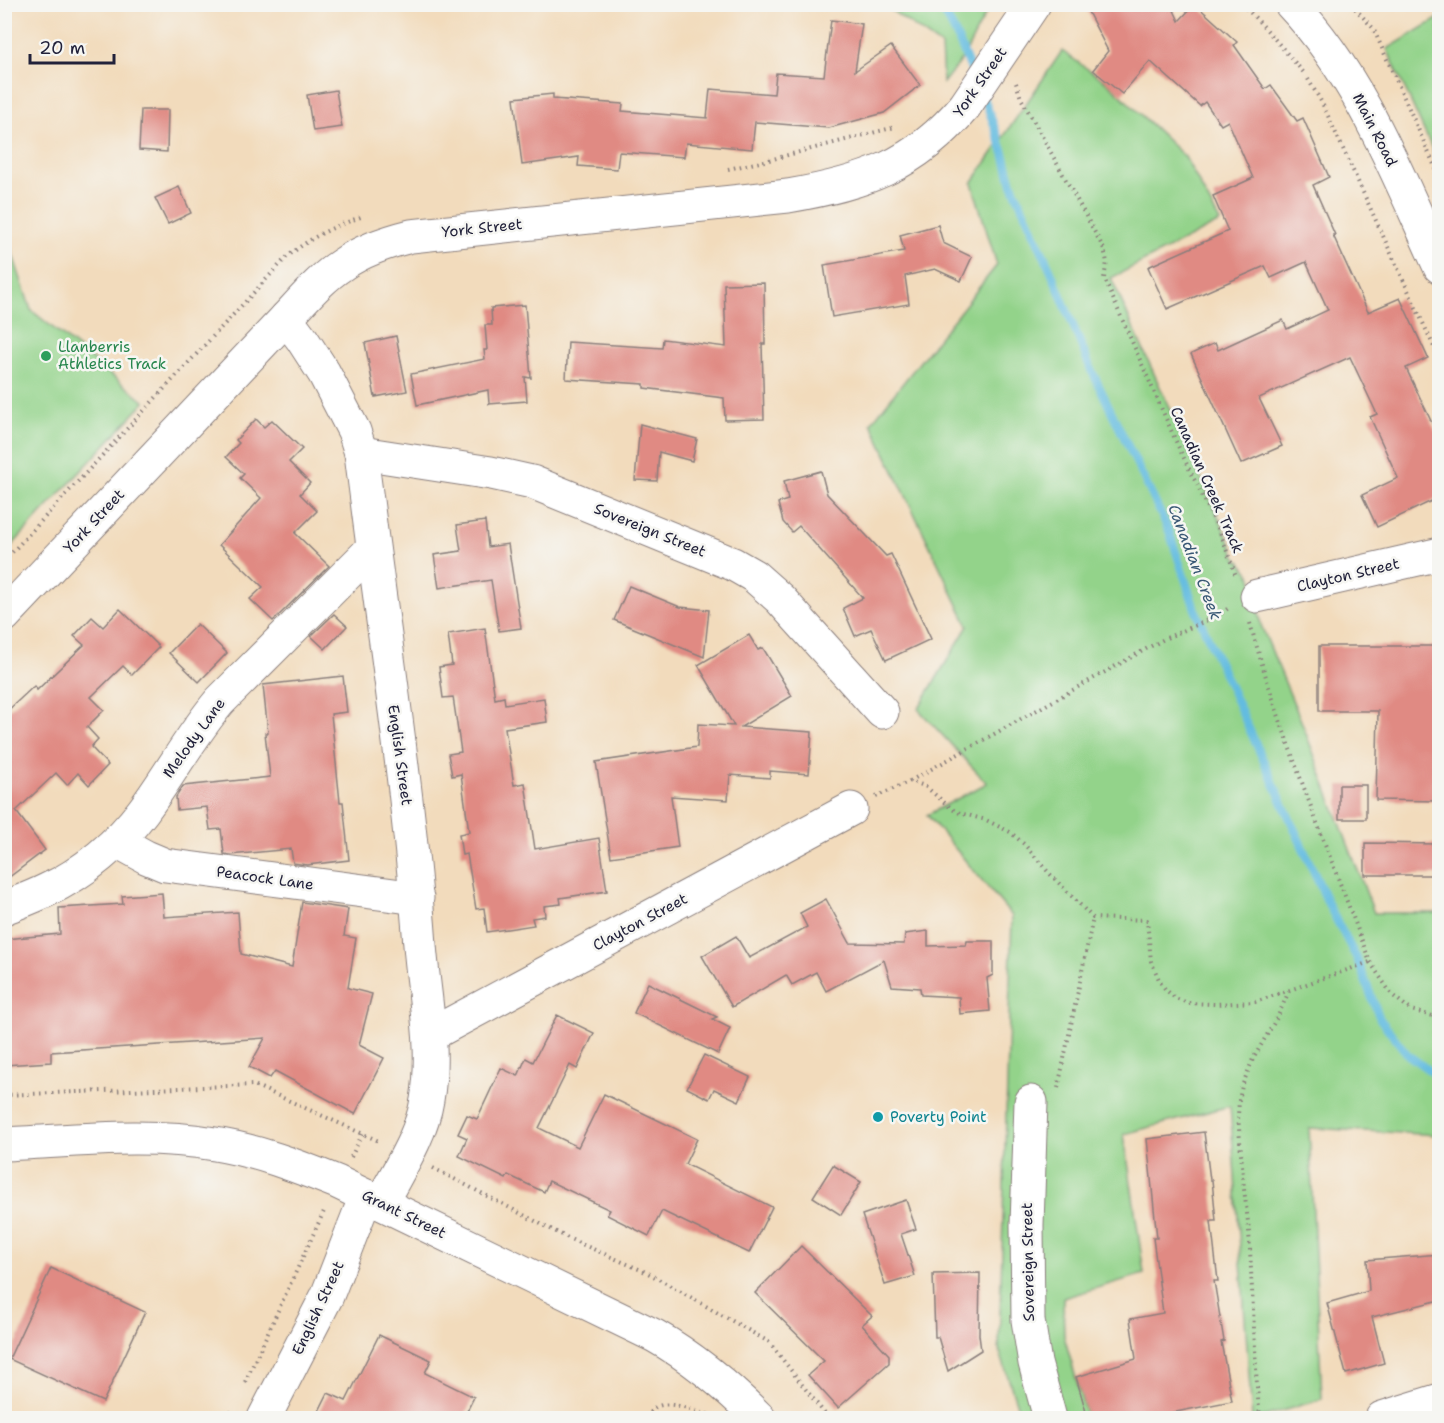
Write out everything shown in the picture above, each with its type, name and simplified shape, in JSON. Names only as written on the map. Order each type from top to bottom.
[{"type":"street","name":"York Street","points":[[4,616],[286,318],[343,263],[384,243],[411,236],[788,196],[838,186],[870,176],[915,153],[942,132],[965,106],[1034,4]]},
{"type":"street","name":"Main Road","points":[[1291,4],[1327,48],[1348,79],[1395,168],[1440,267]]},
{"type":"street","name":"English Street","points":[[267,1418],[373,1199],[406,1154],[420,1126],[427,1099],[430,1063],[430,1035],[422,970],[417,898],[361,453],[354,431],[324,373],[286,318]]},
{"type":"street","name":"Sovereign Street","points":[[361,453],[491,473],[532,482],[733,564],[754,576],[780,599],[882,712]]},
{"type":"street","name":"Melody Lane","points":[[4,908],[50,889],[86,866],[117,842],[144,811],[206,718],[220,701],[372,549]]},
{"type":"street","name":"Clayton Street","points":[[1247,598],[1440,554]]},
{"type":"street","name":"Clayton Street","points":[[430,1035],[851,809]]},
{"type":"street","name":"Peacock Lane","points":[[117,842],[165,865],[417,898]]},
{"type":"street","name":"Sovereign Street","points":[[1044,1097],[1027,1225],[1028,1320],[1035,1364],[1050,1419]]},
{"type":"street","name":"Grant Street","points":[[4,1144],[127,1138],[165,1139],[214,1143],[283,1160],[338,1182],[655,1336],[713,1376],[759,1419]]},
{"type":"street","points":[[1382,1419],[1440,1401]]},
{"type":"path","points":[[1242,4],[1307,76],[1322,102],[1440,360]]},
{"type":"path","points":[[1351,4],[1373,28],[1440,178]]},
{"type":"path","name":"Canadian Creek Track","points":[[998,57],[1012,70],[1021,98],[1104,249],[1107,262],[1104,278],[1178,446],[1220,532],[1247,598],[1260,660],[1285,735],[1369,962],[1392,995],[1411,1010],[1440,1018]]},
{"type":"path","points":[[723,170],[895,128],[903,121]]},
{"type":"path","points":[[4,561],[285,259],[308,240],[345,222],[370,214]]},
{"type":"path","points":[[851,809],[910,781],[1164,639],[1219,615]]},
{"type":"path","points":[[910,781],[925,786],[952,809],[986,820],[1010,832],[1093,918],[1147,920],[1151,961],[1166,990],[1175,998],[1188,1003],[1255,1002],[1369,962]]},
{"type":"path","points":[[1044,1097],[1093,918]]},
{"type":"path","points":[[1260,1419],[1249,1230],[1238,1116],[1239,1100],[1246,1074],[1278,1016],[1289,990]]},
{"type":"path","points":[[4,1095],[254,1084],[406,1154],[570,1239],[648,1273],[769,1342],[828,1419]]},
{"type":"path","points":[[243,1386],[363,1133]]},
{"type":"path","points":[[650,1412],[659,1404],[669,1404],[707,1414],[710,1419]]},
{"type":"path","points":[[229,1419],[234,1408]]},
{"type":"green space","points":[[874,5],[990,5],[964,56],[943,83],[941,46],[888,8]]},
{"type":"green space","points":[[1439,18],[1440,154],[1435,155],[1387,49]]},
{"type":"green space","points":[[1062,51],[1109,84],[1185,157],[1220,222],[1111,278],[1236,556],[1252,577],[1261,625],[1302,723],[1374,913],[1439,913],[1439,1135],[1309,1128],[1322,1399],[1259,1418],[1252,1418],[1230,1106],[1124,1134],[1144,1274],[1063,1298],[1064,1336],[1087,1418],[1021,1418],[999,1349],[1012,916],[927,815],[987,783],[918,709],[968,626],[871,423],[997,265],[972,183]]},
{"type":"green space","name":"Llanberris Athletics Track","points":[[5,231],[31,310],[145,402],[5,553]]},
{"type":"building","points":[[1084,4],[1171,4],[1179,21],[1195,4],[1237,42],[1234,45],[1265,89],[1271,85],[1297,121],[1303,118],[1329,177],[1313,185],[1368,312],[1400,298],[1428,358],[1406,368],[1440,440],[1440,497],[1377,527],[1362,495],[1398,478],[1370,417],[1377,414],[1350,357],[1259,398],[1282,446],[1241,464],[1191,354],[1215,343],[1218,350],[1283,320],[1287,329],[1328,310],[1306,262],[1271,278],[1265,266],[1167,309],[1148,267],[1228,231],[1213,196],[1253,178],[1228,121],[1221,125],[1205,102],[1200,106],[1150,61],[1122,94],[1093,70],[1108,51]]},
{"type":"building","points":[[831,20],[862,24],[855,71],[891,46],[920,85],[884,113],[829,128],[755,122],[752,149],[686,143],[684,157],[619,152],[617,169],[578,166],[579,157],[522,165],[514,98],[553,94],[553,99],[623,104],[622,111],[707,118],[710,89],[774,94],[776,73],[824,76]]},
{"type":"building","points":[[336,90],[342,127],[313,131],[307,95]]},
{"type":"building","points":[[141,110],[168,110],[167,152],[139,150]]},
{"type":"building","points":[[179,187],[191,213],[168,224],[155,198]]},
{"type":"building","points":[[938,225],[943,243],[972,257],[961,281],[935,269],[905,276],[909,304],[832,317],[824,265],[904,251],[900,235]]},
{"type":"building","points":[[764,283],[765,344],[762,344],[764,419],[725,420],[724,398],[644,388],[644,384],[566,379],[568,342],[662,348],[663,339],[726,347],[724,284]]},
{"type":"building","points":[[525,305],[531,378],[525,377],[527,401],[489,404],[488,390],[417,405],[411,374],[485,359],[484,350],[487,350],[485,325],[492,325],[491,308]]},
{"type":"building","points":[[396,336],[407,391],[375,397],[365,343]]},
{"type":"building","points":[[256,419],[264,427],[272,420],[302,449],[289,462],[310,483],[300,494],[317,511],[295,533],[329,566],[273,621],[250,599],[263,587],[219,545],[261,498],[240,478],[244,474],[226,457],[239,443],[236,440]]},
{"type":"building","points":[[640,424],[697,439],[692,461],[659,452],[657,481],[635,480]]},
{"type":"building","points":[[821,471],[827,494],[886,556],[891,554],[931,639],[886,660],[871,629],[855,636],[843,608],[863,598],[799,526],[792,532],[783,522],[778,503],[788,500],[784,481]]},
{"type":"building","points":[[485,521],[488,547],[508,544],[521,628],[499,631],[491,580],[439,588],[434,555],[461,551],[457,525]]},
{"type":"building","points":[[629,586],[680,607],[709,610],[704,657],[614,620]]},
{"type":"building","points":[[120,609],[159,647],[132,675],[123,666],[91,697],[104,710],[87,727],[98,739],[91,747],[108,765],[89,785],[78,773],[67,785],[56,773],[16,811],[45,850],[4,881],[4,714],[34,686],[37,690],[84,645],[74,636],[92,617],[103,627]]},
{"type":"building","points":[[334,614],[347,626],[325,649],[311,636]]},
{"type":"building","points":[[197,624],[227,653],[199,682],[169,653]]},
{"type":"building","points":[[485,628],[495,699],[504,697],[505,704],[544,698],[547,722],[505,728],[514,785],[525,783],[535,849],[599,838],[607,891],[560,898],[561,904],[544,906],[545,916],[532,918],[534,925],[487,932],[484,908],[476,909],[467,854],[462,855],[459,834],[469,832],[461,774],[452,776],[448,754],[461,752],[453,697],[443,698],[439,667],[452,665],[448,634]]},
{"type":"building","points":[[749,635],[758,650],[763,648],[792,696],[741,727],[812,732],[809,774],[770,771],[770,778],[730,775],[728,800],[671,796],[678,847],[611,857],[596,762],[697,747],[698,724],[734,726],[698,665]]},
{"type":"building","points":[[1319,646],[1440,646],[1440,801],[1376,800],[1378,711],[1319,711]]},
{"type":"building","points":[[343,676],[347,712],[331,714],[340,802],[343,802],[349,860],[307,865],[293,863],[291,849],[224,854],[221,829],[210,830],[207,807],[177,810],[176,797],[183,786],[270,777],[263,685]]},
{"type":"building","points":[[1339,785],[1366,785],[1366,819],[1339,819]]},
{"type":"building","points":[[1365,843],[1440,844],[1440,875],[1365,875]]},
{"type":"building","points":[[162,893],[164,917],[238,912],[241,954],[292,967],[302,902],[348,909],[344,936],[356,938],[348,988],[372,994],[359,1045],[384,1058],[355,1114],[275,1071],[270,1078],[249,1067],[265,1038],[51,1052],[51,1062],[4,1065],[4,939],[60,934],[59,908],[123,904],[122,896]]},
{"type":"building","points":[[826,899],[850,943],[904,944],[905,934],[928,931],[928,946],[966,945],[967,941],[993,941],[993,975],[987,978],[990,1011],[960,1014],[959,997],[921,995],[920,988],[892,986],[884,960],[826,991],[816,972],[792,985],[786,975],[732,1007],[702,956],[736,936],[749,958],[807,927],[800,913]]},
{"type":"building","points":[[648,983],[717,1017],[712,1019],[730,1028],[718,1054],[634,1013]]},
{"type":"building","points":[[557,1015],[594,1033],[577,1069],[570,1065],[539,1128],[578,1147],[604,1094],[697,1139],[685,1164],[772,1207],[749,1253],[662,1211],[649,1236],[607,1215],[610,1210],[549,1181],[544,1192],[508,1175],[506,1179],[459,1156],[467,1138],[458,1134],[467,1115],[477,1119],[501,1068],[518,1076],[526,1058],[533,1062]]},
{"type":"building","points":[[704,1055],[750,1077],[739,1101],[714,1089],[709,1099],[687,1088]]},
{"type":"building","points":[[1204,1132],[1216,1221],[1211,1221],[1218,1281],[1214,1281],[1224,1341],[1221,1342],[1232,1401],[1140,1419],[1088,1419],[1076,1377],[1136,1359],[1130,1319],[1163,1313],[1153,1238],[1157,1238],[1147,1139]]},
{"type":"building","points":[[833,1165],[861,1182],[841,1215],[813,1197]]},
{"type":"building","points":[[906,1200],[916,1229],[901,1234],[915,1276],[885,1285],[862,1215]]},
{"type":"building","points":[[801,1246],[872,1316],[862,1325],[889,1355],[889,1363],[838,1408],[808,1375],[824,1361],[755,1293]]},
{"type":"building","points":[[1440,1254],[1440,1300],[1372,1317],[1384,1363],[1346,1374],[1327,1303],[1369,1291],[1367,1260]]},
{"type":"building","points":[[51,1268],[145,1312],[103,1402],[9,1359]]},
{"type":"building","points":[[980,1273],[979,1335],[981,1350],[948,1371],[938,1337],[935,1337],[933,1274]]},
{"type":"building","points":[[379,1335],[431,1360],[425,1373],[474,1397],[463,1419],[315,1419],[328,1393],[346,1401]]},
{"type":"waterway","name":"Canadian Creek","points":[[937,4],[954,30],[975,78]]},
{"type":"waterway","name":"Canadian Creek","points":[[983,95],[1004,153],[1012,184],[1090,367],[1169,531],[1195,609],[1331,910],[1357,959],[1380,1019],[1408,1055],[1440,1078]]},
{"type":"place","name":"Llanberris Athletics Track","points":[[46,356]]},
{"type":"place","name":"Poverty Point","points":[[878,1117]]}]
